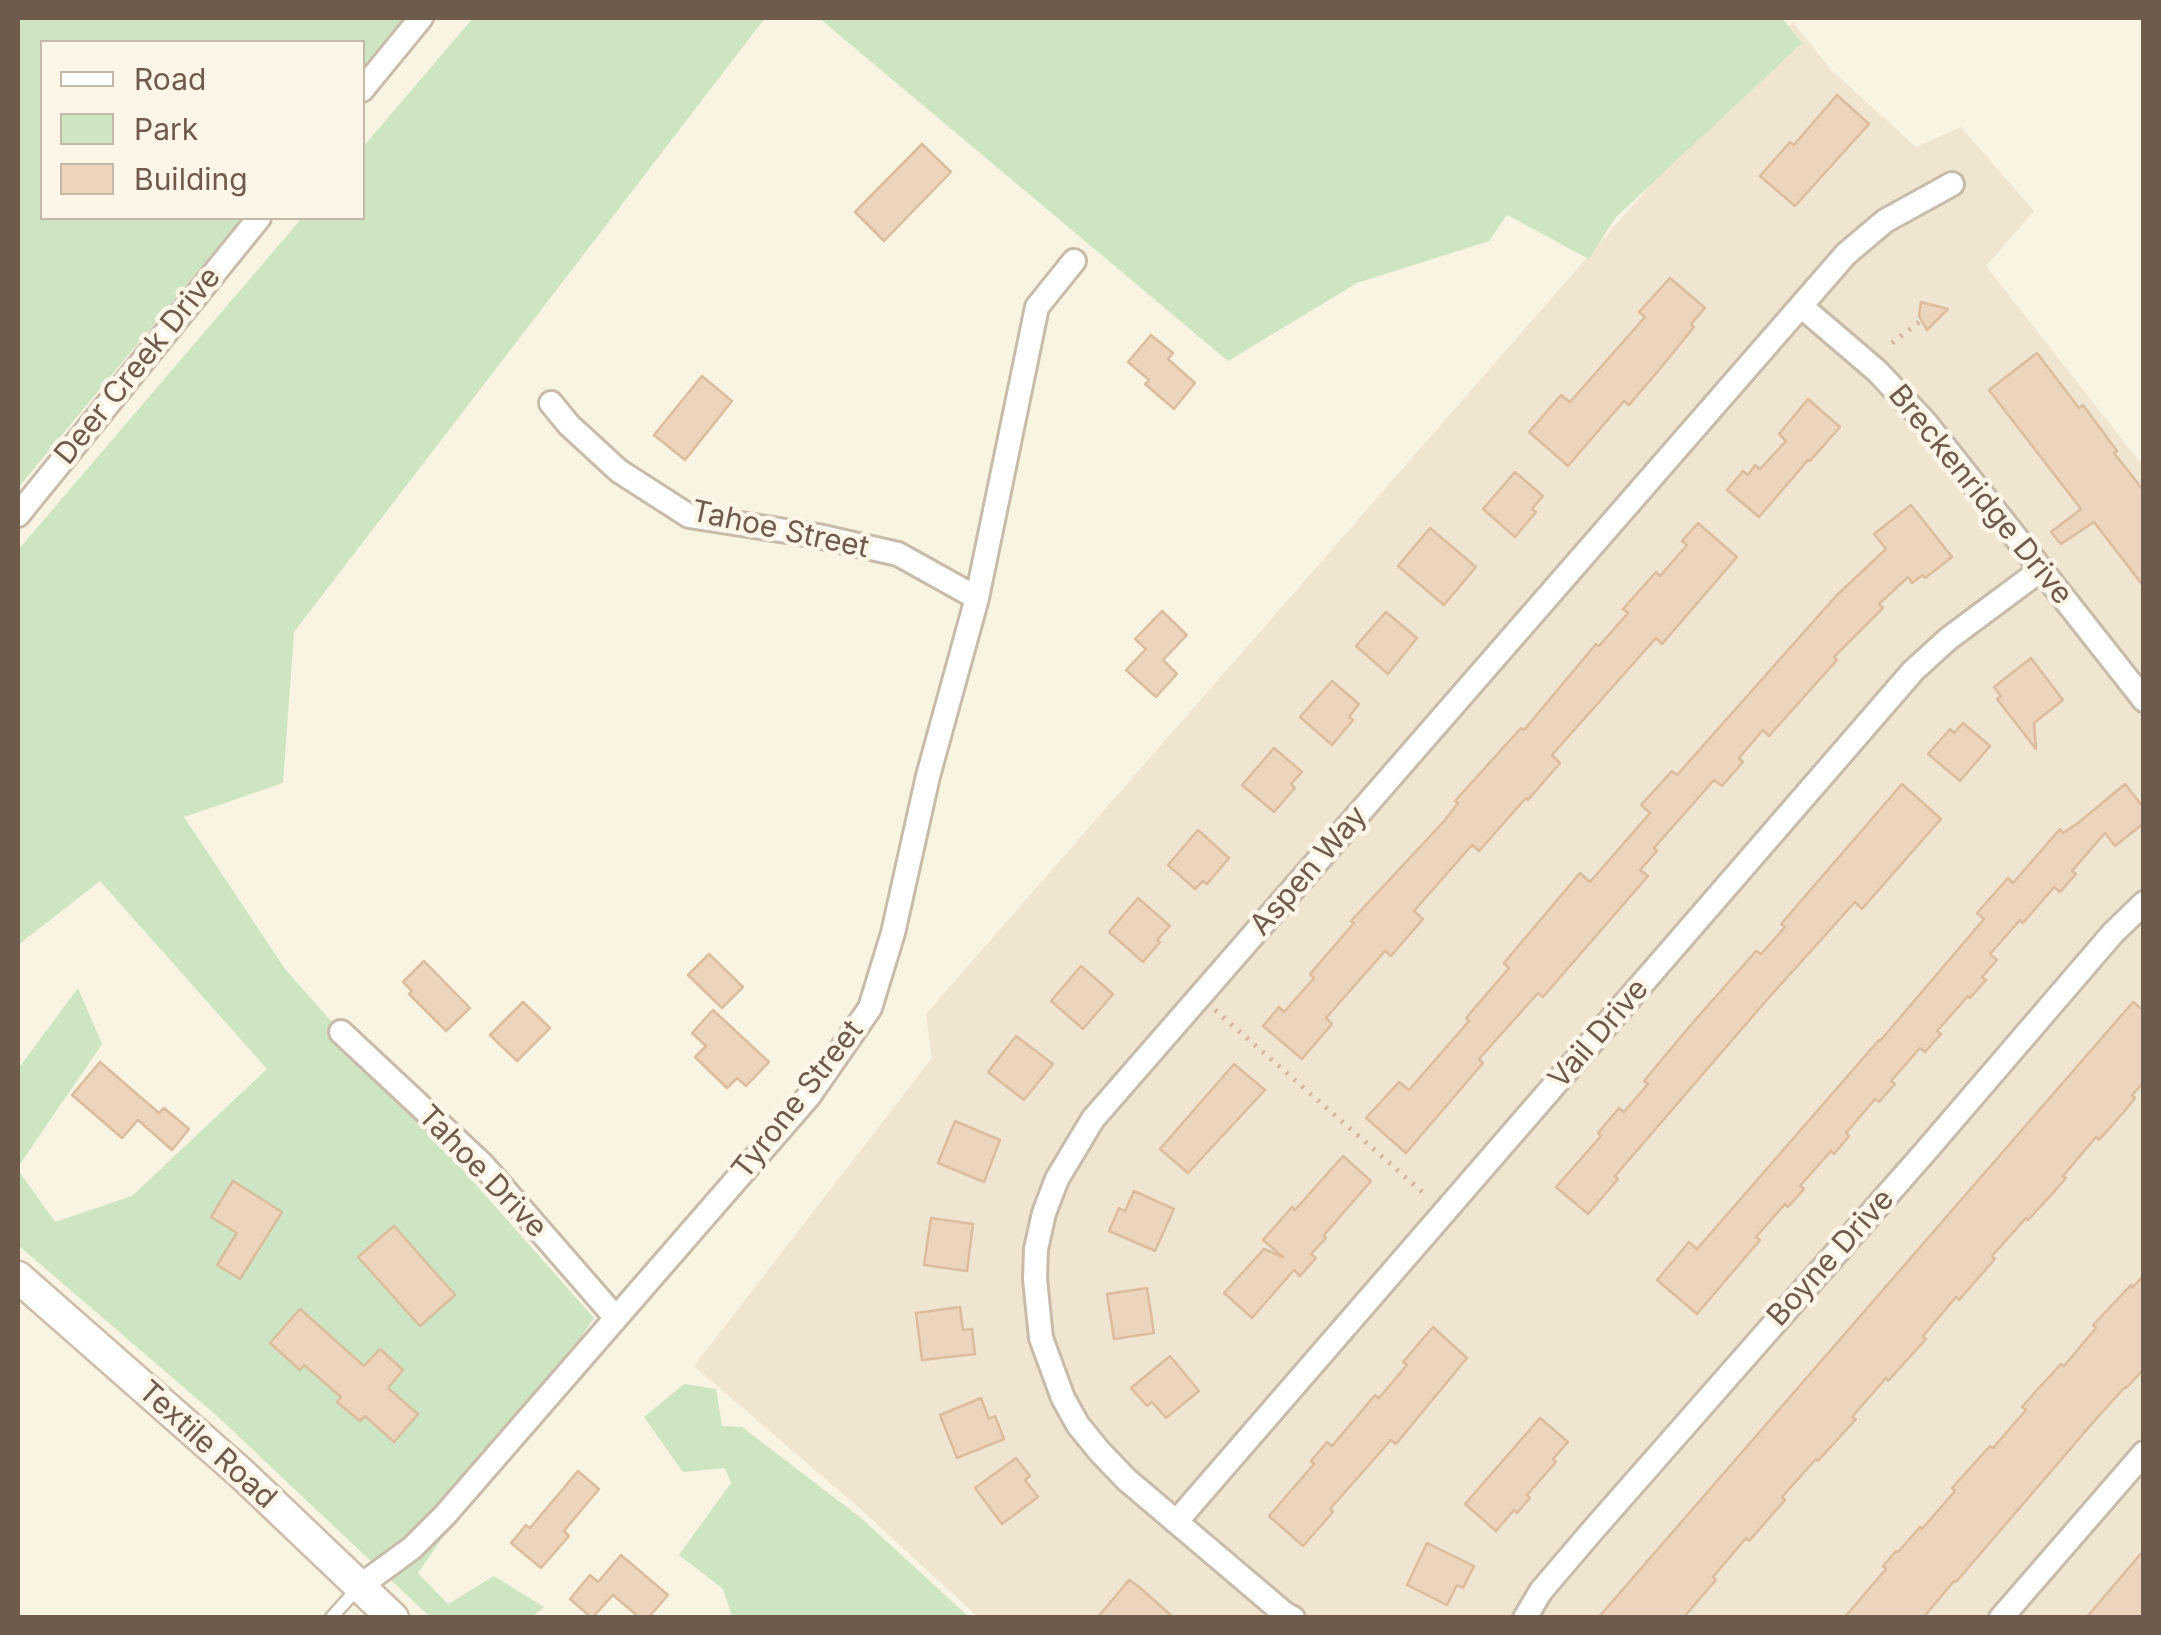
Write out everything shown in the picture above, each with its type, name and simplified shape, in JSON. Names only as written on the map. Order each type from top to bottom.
[{"type":"main road","name":"Textile Road","points":[[18,1276],[242,1474],[393,1618]]},
{"type":"street","points":[[365,86],[421,18]]},
{"type":"street","name":"Aspen Way","points":[[1293,1618],[1127,1480],[1078,1425],[1063,1398],[1041,1338],[1035,1279],[1036,1249],[1057,1179],[1093,1119],[1801,306],[1862,239],[1884,222],[1952,184]]},
{"type":"street","name":"Deer Creek Drive","points":[[18,515],[257,220]]},
{"type":"street","name":"Tyrone Street","points":[[360,1586],[412,1548],[445,1515],[809,1096],[870,1008],[893,933],[928,776],[978,598],[1037,307],[1074,261]]},
{"type":"street","name":"Breckenridge Drive","points":[[1801,306],[1877,371],[1924,422],[2144,700]]},
{"type":"street","name":"Tahoe Street","points":[[551,403],[619,471],[689,516],[818,536],[898,554],[978,598]]},
{"type":"street","name":"Vail Drive","points":[[1176,1522],[1913,671],[1948,639],[2042,568]]},
{"type":"street","name":"Boyne Drive","points":[[1525,1618],[1542,1591],[1593,1530],[2121,925],[2144,904]]},
{"type":"street","name":"Tahoe Drive","points":[[341,1032],[482,1164],[616,1318]]},
{"type":"street","points":[[2001,1618],[2144,1454]]},
{"type":"lane","points":[[331,1618],[360,1586]]},
{"type":"path","points":[[1892,344],[1922,320]]},
{"type":"path","points":[[1212,1008],[1432,1200]]},
{"type":"shaded area","points":[[1793,22],[1831,70],[1916,147],[1961,127],[2034,211],[1986,266],[2143,466],[2143,1617],[978,1617],[866,1514],[694,1366],[932,1058],[926,1014]]},
{"type":"green space","points":[[18,18],[407,18],[365,70],[365,40],[40,40],[40,220],[240,220],[18,488]]},
{"type":"green space","points":[[473,18],[765,18],[294,632],[283,783],[184,817],[285,969],[594,1318],[418,1573],[448,1604],[494,1576],[544,1607],[532,1617],[430,1617],[216,1415],[18,1245],[18,1170],[55,1222],[132,1196],[267,1069],[100,881],[18,945],[18,550],[300,220],[365,220],[365,145]]},
{"type":"green space","points":[[819,18],[1782,18],[1802,43],[1615,218],[1589,259],[1507,215],[1489,241],[1357,283],[1228,361]]},
{"type":"green space","points":[[78,988],[102,1044],[18,1167],[18,1069]]},
{"type":"green space","points":[[684,1384],[716,1389],[722,1426],[742,1427],[861,1518],[969,1617],[732,1617],[723,1589],[679,1555],[731,1483],[725,1468],[683,1472],[644,1417]]},
{"type":"building","points":[[1837,95],[1869,124],[1795,206],[1760,176],[1790,142],[1794,145]]},
{"type":"building","points":[[922,144],[951,172],[884,241],[855,212]]},
{"type":"building","points":[[1670,278],[1705,308],[1691,324],[1694,327],[1629,405],[1624,401],[1568,466],[1529,432],[1561,395],[1570,402],[1645,317],[1639,312]]},
{"type":"building","points":[[1921,302],[1948,309],[1927,330],[1919,316]]},
{"type":"building","points":[[1151,335],[1173,353],[1168,359],[1195,383],[1174,409],[1145,384],[1149,380],[1128,362]]},
{"type":"building","points":[[2037,353],[2079,408],[2083,405],[2144,491],[2144,587],[2094,522],[2061,544],[2051,532],[2081,509],[1989,390]]},
{"type":"building","points":[[702,376],[732,401],[685,460],[654,435]]},
{"type":"building","points":[[1808,399],[1840,427],[1759,517],[1727,490],[1743,471],[1748,475],[1755,465],[1760,469],[1786,441],[1779,434]]},
{"type":"building","points":[[1515,472],[1543,496],[1532,509],[1536,512],[1515,537],[1483,509]]},
{"type":"building","points":[[1911,505],[1952,557],[1925,578],[1923,575],[1912,583],[1908,577],[1879,604],[1883,608],[1834,657],[1837,660],[1769,736],[1763,730],[1722,786],[1714,780],[1654,848],[1657,851],[1640,870],[1648,876],[1543,997],[1538,993],[1479,1059],[1483,1063],[1406,1153],[1366,1118],[1399,1082],[1409,1090],[1469,1021],[1466,1018],[1509,968],[1504,963],[1580,873],[1590,882],[1650,813],[1641,805],[1672,771],[1677,775],[1836,596],[1886,549],[1874,534]]},
{"type":"building","points":[[1698,523],[1737,557],[1662,644],[1656,638],[1552,755],[1560,763],[1528,800],[1479,851],[1472,845],[1414,911],[1423,919],[1391,956],[1385,951],[1326,1018],[1332,1024],[1302,1059],[1263,1026],[1279,1007],[1284,1012],[1314,978],[1310,974],[1354,923],[1351,921],[1445,820],[1458,803],[1455,801],[1521,728],[1524,730],[1596,644],[1599,646],[1628,613],[1623,609],[1656,572],[1660,576],[1687,545],[1682,541]]},
{"type":"building","points":[[1430,528],[1476,567],[1444,605],[1398,566]]},
{"type":"building","points":[[1162,611],[1187,635],[1163,660],[1177,674],[1156,697],[1126,670],[1146,649],[1135,639]]},
{"type":"building","points":[[1386,612],[1417,638],[1388,674],[1356,646]]},
{"type":"building","points":[[2031,658],[2063,700],[2034,723],[2036,749],[1997,699],[2001,696],[1994,687]]},
{"type":"building","points":[[1332,681],[1359,704],[1349,717],[1353,720],[1332,745],[1300,717]]},
{"type":"building","points":[[1963,723],[1990,746],[1960,781],[1928,754],[1950,729],[1954,733]]},
{"type":"building","points":[[1274,748],[1302,772],[1291,784],[1295,788],[1274,812],[1242,785]]},
{"type":"building","points":[[1902,784],[1941,819],[1862,909],[1855,902],[1765,1002],[1615,1176],[1618,1179],[1588,1214],[1556,1187],[1601,1136],[1598,1133],[1619,1108],[1624,1112],[1648,1084],[1644,1081],[1689,1027],[1756,951],[1761,954],[1785,927],[1781,924]]},
{"type":"building","points":[[2125,784],[2144,808],[2144,823],[2115,846],[2105,833],[2072,871],[2076,874],[2060,892],[2054,887],[2023,923],[2020,920],[1990,954],[1997,960],[1982,977],[1986,980],[1937,1031],[1941,1034],[1925,1052],[1920,1048],[1891,1081],[1895,1084],[1879,1102],[1875,1099],[1834,1154],[1831,1151],[1800,1186],[1804,1189],[1756,1237],[1760,1240],[1697,1314],[1657,1280],[1689,1242],[1697,1249],[1880,1041],[1984,919],[1977,913],[2008,878],[2013,883],[2060,829],[2063,833],[2078,823]]},
{"type":"building","points":[[1198,830],[1229,858],[1207,884],[1203,881],[1195,889],[1168,865]]},
{"type":"building","points":[[1138,898],[1170,926],[1143,962],[1109,932]]},
{"type":"building","points":[[709,954],[743,987],[722,1008],[688,975]]},
{"type":"building","points":[[424,961],[470,1008],[446,1031],[409,994],[412,991],[403,982]]},
{"type":"building","points":[[1081,966],[1113,994],[1083,1029],[1051,1001]]},
{"type":"building","points":[[523,1002],[550,1028],[517,1061],[490,1035]]},
{"type":"building","points":[[2133,1002],[2144,1011],[2144,1082],[2123,1113],[2099,1140],[2096,1137],[2053,1193],[2026,1218],[1992,1256],[1995,1259],[1923,1336],[1926,1339],[1888,1381],[1886,1378],[1852,1417],[1856,1419],[1782,1497],[1785,1500],[1749,1541],[1746,1538],[1683,1618],[1598,1618]]},
{"type":"building","points":[[713,1010],[769,1062],[746,1086],[737,1078],[727,1088],[695,1057],[706,1046],[692,1033]]},
{"type":"building","points":[[1016,1036],[1053,1064],[1024,1100],[988,1072]]},
{"type":"building","points":[[100,1062],[159,1113],[164,1108],[189,1129],[172,1150],[138,1120],[122,1138],[72,1095]]},
{"type":"building","points":[[1234,1064],[1265,1090],[1188,1173],[1160,1149]]},
{"type":"building","points":[[955,1121],[1000,1140],[984,1182],[938,1163]]},
{"type":"building","points":[[1343,1156],[1371,1181],[1324,1235],[1326,1238],[1311,1254],[1316,1258],[1300,1276],[1294,1270],[1252,1318],[1224,1293],[1264,1249],[1283,1257],[1263,1240]]},
{"type":"building","points":[[233,1181],[282,1212],[240,1279],[217,1265],[237,1233],[211,1217]]},
{"type":"building","points":[[1134,1191],[1174,1209],[1155,1251],[1109,1231],[1119,1208],[1125,1211]]},
{"type":"building","points":[[931,1218],[973,1224],[967,1271],[924,1265]]},
{"type":"building","points":[[394,1226],[455,1295],[420,1326],[358,1257]]},
{"type":"building","points":[[2144,1275],[2144,1369],[1923,1618],[1844,1618],[1886,1569],[1883,1566],[1896,1551],[1922,1529],[1955,1491],[1952,1488],[2026,1410],[2022,1407],[2061,1364],[2064,1366],[2096,1328],[2093,1325]]},
{"type":"building","points":[[1147,1288],[1154,1333],[1114,1339],[1107,1294]]},
{"type":"building","points":[[960,1307],[963,1330],[972,1329],[975,1354],[922,1360],[916,1313]]},
{"type":"building","points":[[300,1309],[364,1366],[380,1349],[403,1370],[388,1388],[418,1414],[394,1442],[365,1416],[360,1421],[337,1402],[341,1397],[304,1365],[300,1370],[270,1343]]},
{"type":"building","points":[[1433,1327],[1467,1358],[1396,1444],[1391,1440],[1330,1509],[1333,1512],[1303,1546],[1269,1516],[1314,1464],[1311,1461],[1327,1442],[1332,1446],[1375,1395],[1379,1398]]},
{"type":"building","points":[[1170,1356],[1199,1391],[1166,1418],[1152,1402],[1147,1406],[1131,1388]]},
{"type":"building","points":[[981,1398],[989,1419],[995,1416],[1004,1439],[957,1458],[940,1415]]},
{"type":"building","points":[[1540,1418],[1568,1442],[1527,1495],[1530,1498],[1496,1531],[1465,1504]]},
{"type":"building","points":[[1016,1458],[1030,1476],[1025,1480],[1038,1497],[1002,1524],[975,1488]]},
{"type":"building","points":[[578,1471],[599,1489],[564,1531],[569,1536],[541,1568],[511,1543],[526,1525],[530,1528]]},
{"type":"building","points":[[1427,1543],[1474,1566],[1463,1588],[1457,1585],[1447,1605],[1407,1585]]},
{"type":"building","points":[[2144,1550],[2144,1618],[2086,1618]]},
{"type":"building","points":[[621,1555],[668,1595],[648,1618],[640,1618],[613,1595],[592,1618],[570,1599],[590,1575],[598,1582]]},
{"type":"building","points":[[1129,1580],[1138,1586],[1174,1618],[1097,1618]]}]
